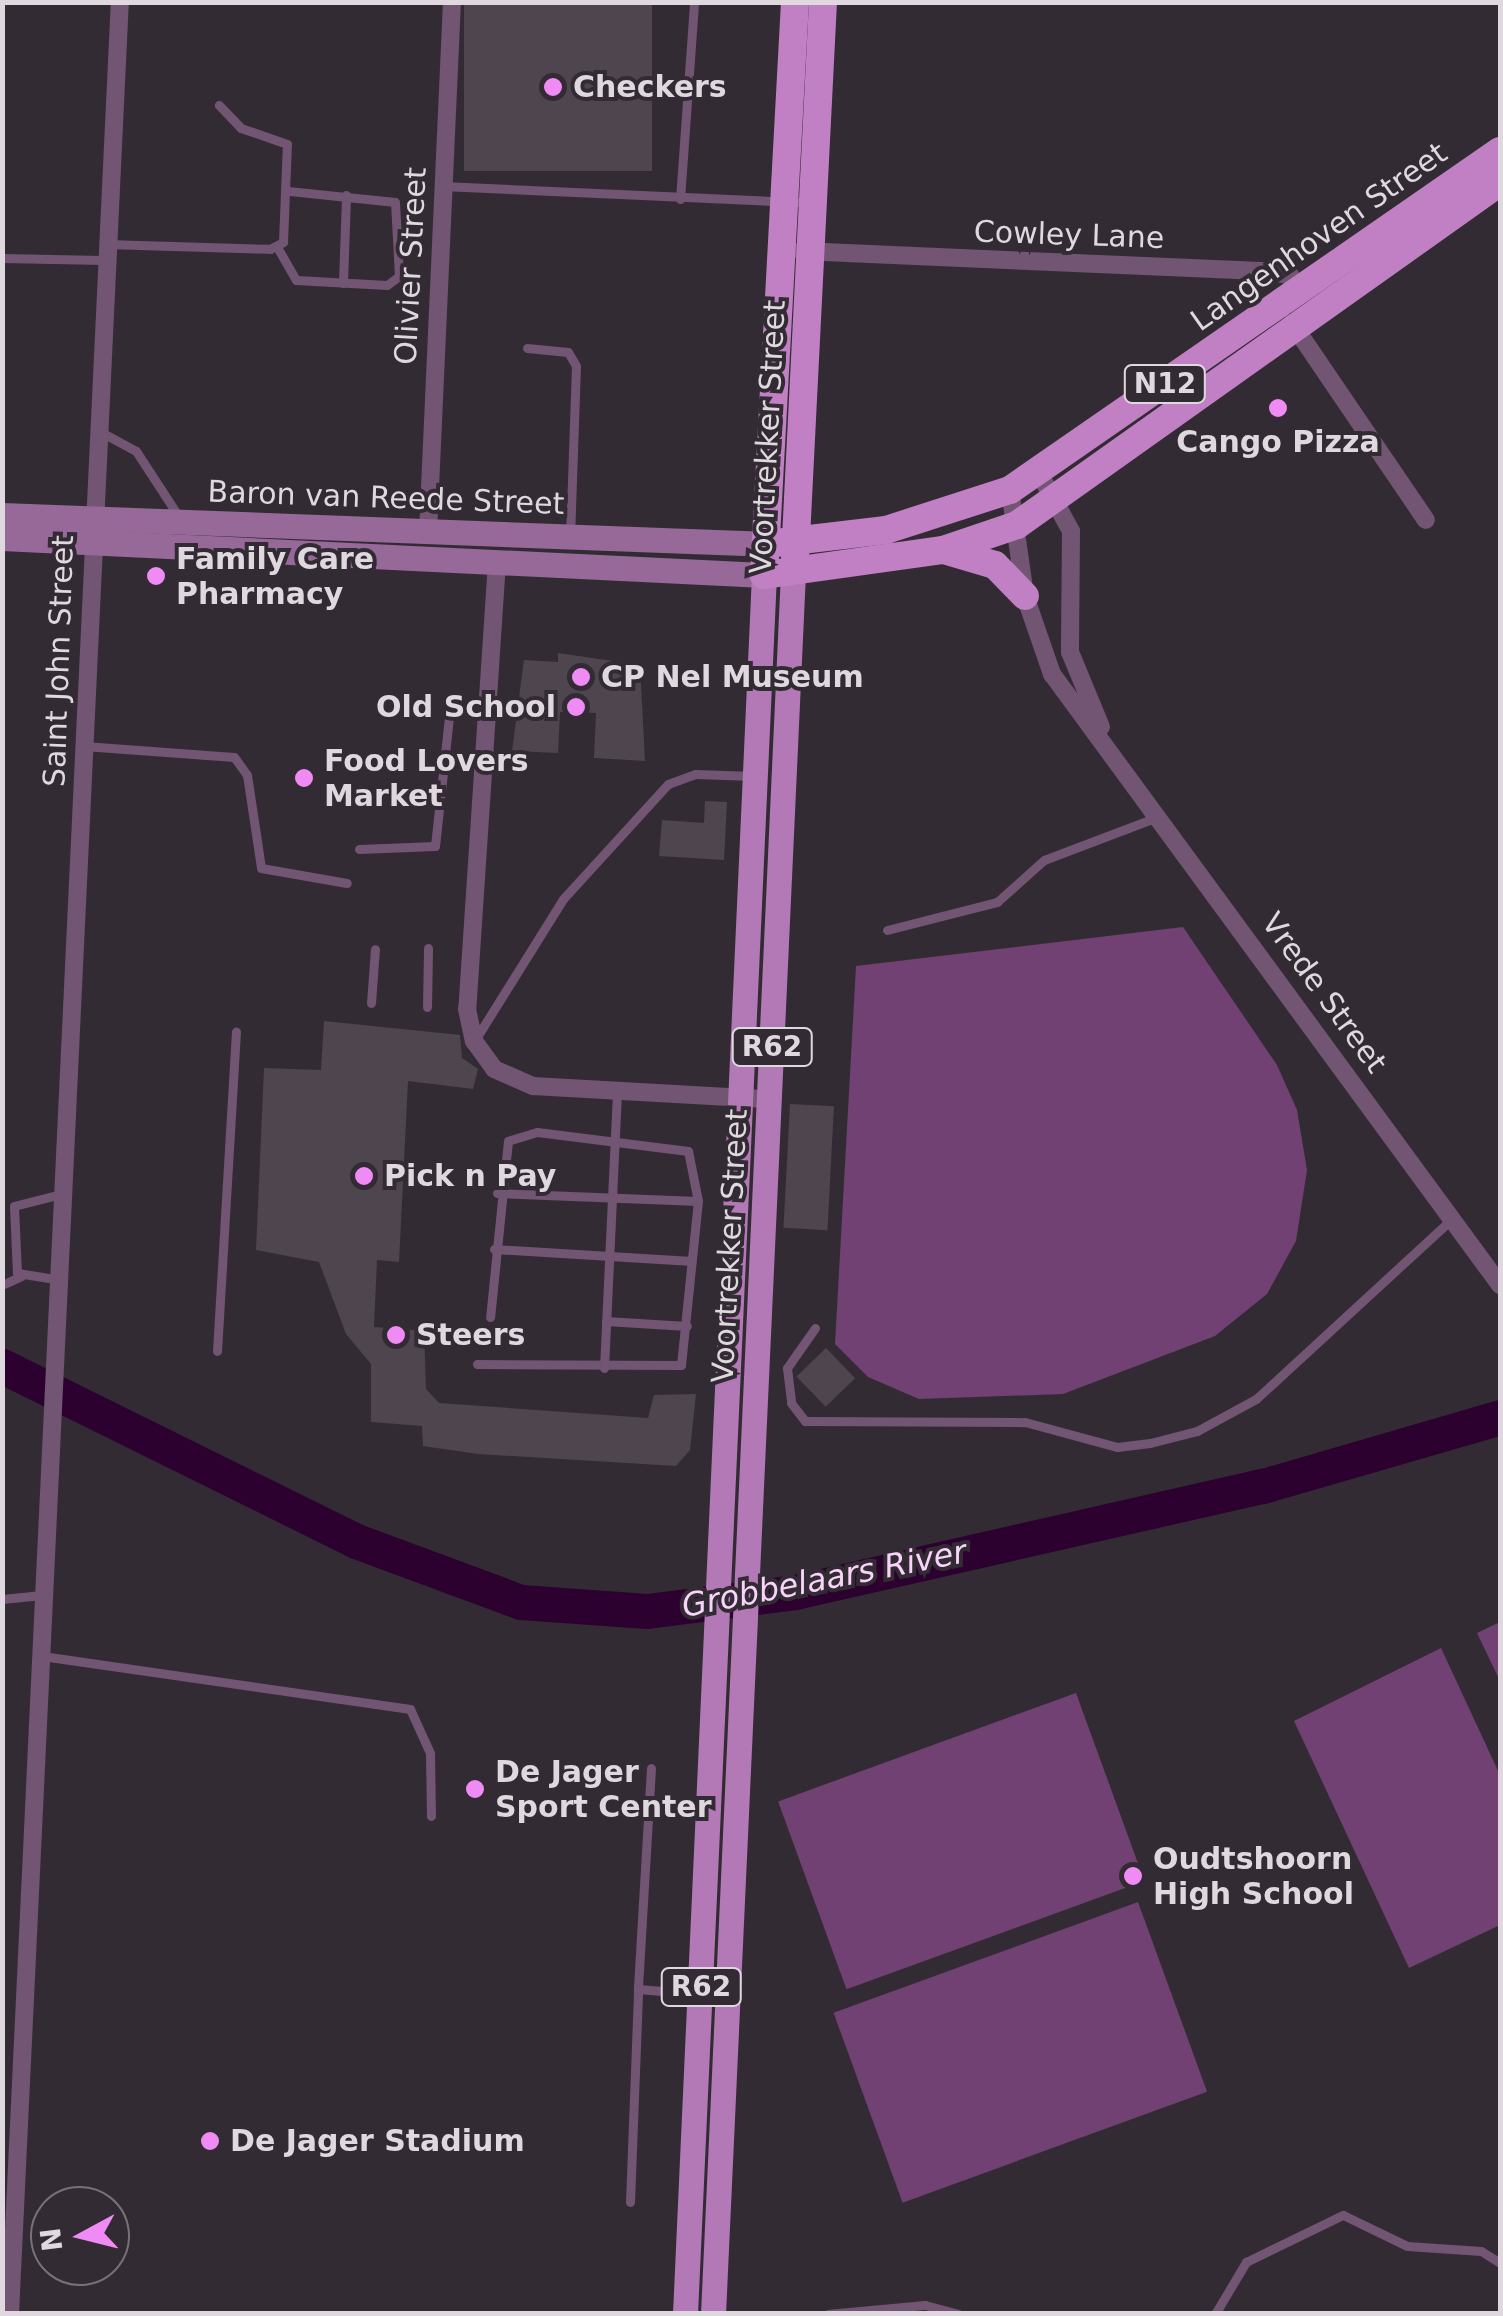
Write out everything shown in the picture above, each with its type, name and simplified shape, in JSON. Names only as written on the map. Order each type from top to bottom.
[{"type":"highway","name":"Voortrekker Street","points":[[796,2],[800,204]]},
{"type":"highway","name":"Voortrekker Street","points":[[764,575],[823,2]]},
{"type":"highway","name":"Langenhoven Street","points":[[797,543],[886,530],[1010,490],[1500,151]]},
{"type":"highway","name":"Langenhoven Street","points":[[764,575],[793,574],[943,550],[1017,525],[1500,182]]},
{"type":"highway","name":"Voortrekker Street","points":[[793,574],[797,543],[797,250]]},
{"type":"highway","name":"N12","points":[[767,544],[797,543]]},
{"type":"highway","points":[[943,550],[995,565],[1025,596]]},
{"type":"main road","name":"Baron van Reede Street","points":[[2,515],[91,530],[497,562],[764,575]]},
{"type":"main road","name":"Baron van Reede Street","points":[[2,538],[182,522],[767,544]]},
{"type":"main road","name":"Voortrekker Street","points":[[685,2314],[744,1666],[793,574]]},
{"type":"main road","name":"Voortrekker Street","points":[[712,2314],[716,1660],[764,575]]},
{"type":"street","name":"Saint John Street","points":[[42,1596],[84,746],[103,252],[120,2]]},
{"type":"street","name":"Olivier Street","points":[[428,532],[452,2]]},
{"type":"street","name":"Cowley Lane","points":[[797,250],[1261,271],[1290,275],[1302,288]]},
{"type":"street","points":[[1302,288],[1294,330],[1426,520]]},
{"type":"street","name":"Vrede Street","points":[[1039,473],[1058,499],[1072,531],[1070,652],[1103,733]]},
{"type":"street","name":"Vrede Street","points":[[1010,490],[1025,596],[1052,674],[1103,733],[1500,1285]]},
{"type":"street","points":[[497,562],[467,1009],[474,1041],[515,1080],[617,1091],[769,1099]]},
{"type":"street","points":[[10,2314],[42,1596]]},
{"type":"lane","points":[[680,199],[694,2]]},
{"type":"lane","points":[[219,105],[241,128],[287,144],[288,191],[277,247],[291,277],[387,285],[399,276],[397,206],[346,195],[288,191]]},
{"type":"lane","points":[[442,186],[800,204]]},
{"type":"lane","points":[[343,283],[346,195]]},
{"type":"lane","points":[[2,258],[277,247]]},
{"type":"lane","points":[[527,348],[568,352],[576,366],[570,538]]},
{"type":"lane","points":[[95,430],[136,451],[182,522]]},
{"type":"lane","points":[[359,849],[435,846],[450,709],[488,700]]},
{"type":"lane","points":[[84,746],[238,760],[261,868],[347,884]]},
{"type":"lane","points":[[474,1041],[563,899],[668,784],[695,774],[756,776]]},
{"type":"lane","points":[[887,930],[997,902],[1044,860],[1162,814]]},
{"type":"lane","points":[[426,1007],[428,948]]},
{"type":"lane","points":[[370,1004],[376,949]]},
{"type":"lane","points":[[217,1351],[236,1032]]},
{"type":"lane","points":[[604,1368],[617,1091]]},
{"type":"lane","points":[[478,1364],[604,1368],[681,1365],[698,1201],[688,1150],[615,1139],[518,1135],[501,1151],[490,1317]]},
{"type":"lane","points":[[498,1193],[698,1201]]},
{"type":"lane","points":[[21,1276],[17,1200],[62,1194]]},
{"type":"lane","points":[[815,1328],[787,1368],[790,1403],[805,1421],[1024,1422],[1117,1447],[1150,1443],[1198,1431],[1267,1391],[1452,1218]]},
{"type":"lane","points":[[494,1249],[609,1259],[692,1261]]},
{"type":"lane","points":[[2,1285],[21,1276],[56,1278]]},
{"type":"lane","points":[[606,1321],[687,1326]]},
{"type":"lane","points":[[2,1599],[42,1596]]},
{"type":"lane","points":[[42,1656],[410,1708],[430,1753],[431,1816]]},
{"type":"lane","points":[[630,2202],[651,1768]]},
{"type":"lane","points":[[638,1989],[713,1996]]},
{"type":"lane","points":[[1215,2314],[1246,2262],[1331,2217],[1356,2218],[1406,2246],[1481,2250],[1500,2263]]},
{"type":"lane","points":[[828,2314],[926,2305],[958,2314]]},
{"type":"shaded area","points":[[1183,927],[1277,1065],[1297,1110],[1307,1170],[1296,1241],[1267,1294],[1215,1336],[1063,1394],[919,1399],[868,1377],[835,1344],[856,966]]},
{"type":"shaded area","points":[[1500,1622],[1500,1681],[1477,1633]]},
{"type":"shaded area","points":[[1441,1648],[1500,1775],[1500,1925],[1409,1968],[1294,1721]]},
{"type":"shaded area","points":[[1076,1693],[1144,1881],[847,1989],[778,1801]]},
{"type":"shaded area","points":[[1138,1902],[1207,2092],[903,2203],[834,2013]]},
{"type":"building","name":"Checkers","points":[[464,2],[652,2],[652,171],[464,171]]},
{"type":"building","name":"Old School","points":[[558,653],[640,665],[645,761],[594,758],[596,713],[560,712],[558,753],[512,751],[524,660],[558,662]]},
{"type":"building","points":[[705,801],[727,802],[724,860],[659,856],[662,820],[704,823]]},
{"type":"building","points":[[324,1021],[460,1035],[462,1058],[478,1069],[473,1089],[408,1081],[399,1262],[377,1260],[374,1327],[424,1331],[426,1389],[439,1403],[648,1418],[654,1395],[696,1394],[690,1450],[676,1466],[478,1454],[423,1446],[422,1426],[371,1422],[371,1364],[346,1334],[319,1262],[256,1250],[264,1068],[321,1070]]},
{"type":"building","points":[[790,1104],[834,1106],[827,1230],[784,1228]]},
{"type":"building","points":[[826,1348],[855,1378],[826,1407],[797,1376]]},
{"type":"waterway","name":"Grobbelaars River","points":[[2,1366],[356,1541],[521,1602],[647,1611],[795,1592],[1263,1486],[1500,1417]]},
{"type":"place","name":"Checkers","points":[[553,87]]},
{"type":"place","name":"Cango Pizza","points":[[1278,408]]},
{"type":"place","name":"Family Care Pharmacy","points":[[156,576]]},
{"type":"place","name":"CP Nel Museum","points":[[581,677]]},
{"type":"place","name":"Old School","points":[[576,707]]},
{"type":"place","name":"Food Lovers Market","points":[[304,778]]},
{"type":"place","name":"Pick n Pay","points":[[364,1176]]},
{"type":"place","name":"Steers","points":[[396,1335]]},
{"type":"place","name":"De Jager Sport Center","points":[[475,1789]]},
{"type":"place","name":"Oudtshoorn High School","points":[[1133,1876]]},
{"type":"place","name":"De Jager Stadium","points":[[210,2141]]}]
